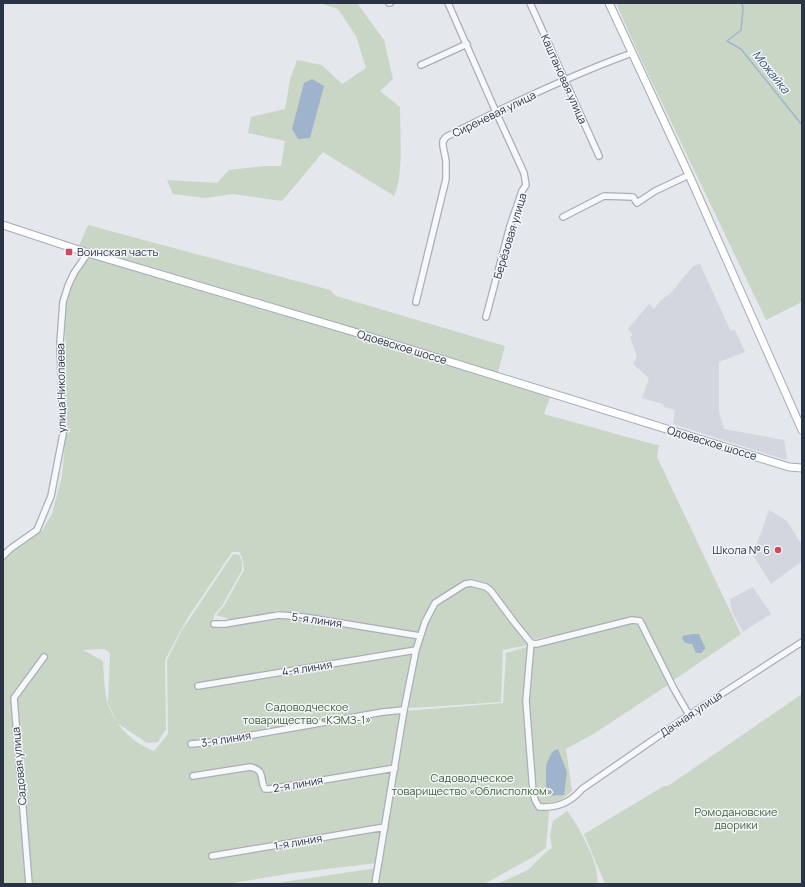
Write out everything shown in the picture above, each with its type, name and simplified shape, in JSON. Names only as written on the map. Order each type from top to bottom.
[{"type":"main road","points":[[609,3],[689,175],[802,430]]},
{"type":"main road","name":"Одоевское шоссе","points":[[3,224],[88,253],[366,336],[789,467],[802,468]]},
{"type":"street","name":"Берёзовая улица","points":[[448,3],[524,173],[526,185],[522,191],[510,226],[486,317]]},
{"type":"street","name":"Каштановая улица","points":[[530,3],[599,156]]},
{"type":"street","points":[[421,65],[467,44]]},
{"type":"street","name":"Сиреневая улица","points":[[416,302],[446,180],[446,161],[443,141],[446,137],[496,112],[603,63],[632,53]]},
{"type":"street","points":[[563,217],[604,196],[634,197],[637,203],[655,191],[689,175]]},
{"type":"street","name":"улица Николаева","points":[[3,556],[10,549],[37,530],[51,496],[63,434],[60,343],[63,302],[74,273],[88,253]]},
{"type":"street","points":[[374,884],[404,710],[420,636],[435,603],[465,584],[471,583],[486,587],[491,591],[531,643],[536,644],[632,620],[640,621],[674,689],[689,715]]},
{"type":"street","name":"5-я линия","points":[[214,624],[226,624],[279,615],[298,616],[420,636]]},
{"type":"street","name":"Дачная улица","points":[[531,643],[526,701],[535,800],[539,807],[551,807],[576,795],[582,789],[689,715],[802,642]]},
{"type":"street","name":"4-я линия","points":[[198,686],[416,650]]},
{"type":"street","name":"Садовая улица","points":[[28,884],[14,698],[44,657]]},
{"type":"street","name":"3-я линия","points":[[190,744],[213,742],[376,713],[404,710]]},
{"type":"street","name":"2-я линия","points":[[193,776],[250,767],[256,768],[262,774],[265,789],[269,789],[394,768]]},
{"type":"street","name":"1-я линия","points":[[212,856],[384,827]]},
{"type":"shaded area","points":[[700,264],[730,330],[735,330],[745,352],[719,362],[719,412],[724,429],[784,440],[787,457],[786,460],[673,424],[675,410],[664,407],[663,404],[642,398],[649,378],[633,364],[637,356],[630,337],[633,335],[628,329],[649,304],[654,309],[662,299],[670,294],[693,266]]},
{"type":"shaded area","name":"Школа № 6","points":[[769,510],[787,521],[802,545],[802,561],[771,584],[753,555]]},
{"type":"shaded area","points":[[753,587],[771,614],[743,632],[732,612],[730,599]]},
{"type":"green space","points":[[357,3],[384,40],[393,79],[380,91],[400,107],[400,165],[397,187],[394,196],[323,152],[282,201],[233,194],[205,198],[173,194],[167,180],[217,183],[229,170],[281,166],[285,141],[248,133],[251,117],[285,109],[290,80],[297,60],[322,65],[342,84],[366,68],[356,36],[338,9],[323,4],[313,4]]},
{"type":"green space","points":[[616,3],[802,3],[802,302],[766,320],[640,57]]},
{"type":"green space","name":"Садоводческое товарищество «КЭМЗ-1»","points":[[88,225],[330,290],[336,296],[505,346],[496,380],[550,397],[544,414],[659,445],[657,457],[741,634],[671,682],[641,618],[631,618],[569,633],[535,639],[528,635],[486,585],[475,581],[462,584],[432,604],[419,634],[275,610],[274,614],[236,621],[216,615],[224,606],[244,570],[242,557],[239,552],[232,552],[187,619],[165,660],[166,729],[158,742],[147,743],[118,724],[132,738],[146,748],[154,751],[168,734],[167,660],[182,630],[233,554],[239,555],[242,561],[242,570],[222,606],[214,615],[212,626],[222,627],[280,616],[301,617],[418,637],[377,863],[293,873],[227,884],[3,884],[3,553],[35,527],[42,531],[52,514],[62,476],[66,433],[65,304],[69,286],[93,251],[79,246]],"holes":[[[104,649],[110,653],[108,703],[116,720],[108,704],[104,683],[103,661],[83,650]]]},
{"type":"green space","points":[[472,584],[488,590],[528,645],[503,650],[501,702],[405,708],[421,636],[432,611],[446,597]]},
{"type":"green space","name":"Садоводческое товарищество «Облисполком»","points":[[636,622],[641,626],[668,685],[595,733],[566,749],[572,791],[556,804],[547,804],[549,812],[546,848],[533,857],[484,884],[376,884],[405,711],[503,703],[506,653],[530,646]]},
{"type":"green space","name":"Ромодановские дворики","points":[[802,694],[802,884],[605,884],[584,834],[664,786],[668,786]]},
{"type":"green space","points":[[567,811],[588,846],[596,868],[598,884],[497,884],[528,870],[552,848],[550,836],[553,821]]},
{"type":"green space","points":[[377,868],[374,884],[270,884]]},
{"type":"water","points":[[312,79],[324,86],[310,138],[298,139],[292,129],[304,83]]},
{"type":"water","points":[[699,634],[705,647],[701,653],[696,653],[692,644],[685,643],[682,638],[683,636]]},
{"type":"water","points":[[558,749],[567,772],[564,795],[546,796],[546,765],[552,752]]},
{"type":"waterway","name":"Можайка","points":[[742,3],[743,9],[741,30],[727,41],[741,49],[802,125]]},
{"type":"place","name":"Воинская часть","points":[[69,252]]},
{"type":"place","name":"Школа № 6","points":[[778,550]]}]
